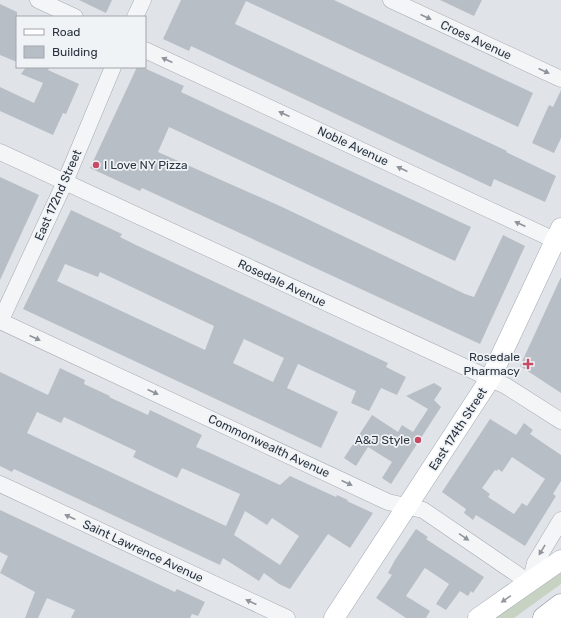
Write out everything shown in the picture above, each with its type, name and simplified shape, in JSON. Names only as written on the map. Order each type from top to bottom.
[{"type":"highway","points":[[544,618],[561,605]]},
{"type":"main road","name":"East 174th Street","points":[[334,618],[490,379],[559,237]]},
{"type":"main road","points":[[478,618],[561,560]]},
{"type":"street","points":[[38,0],[73,16]]},
{"type":"street","points":[[135,16],[143,0]]},
{"type":"street","name":"Croes Avenue","points":[[391,0],[561,79]]},
{"type":"street","name":"Noble Avenue","points":[[146,50],[559,237]]},
{"type":"street","name":"East 172nd Street","points":[[0,322],[65,182],[113,68]]},
{"type":"street","name":"Rosedale Avenue","points":[[0,152],[490,379],[519,393],[561,421]]},
{"type":"street","name":"Commonwealth Avenue","points":[[0,322],[388,502],[424,510],[530,583]]},
{"type":"street","name":"Saint Lawrence Avenue","points":[[0,484],[286,618]]},
{"type":"street","points":[[530,583],[537,558],[561,520]]},
{"type":"green space","points":[[561,570],[561,584],[514,618],[490,618]]},
{"type":"building","points":[[79,0],[112,0],[106,13]]},
{"type":"building","points":[[181,0],[334,0],[533,93],[518,127],[246,1],[235,24],[507,151],[506,152],[556,176],[545,202],[494,179],[491,187],[191,46],[189,51],[163,39]]},
{"type":"building","points":[[440,0],[482,0],[474,16]]},
{"type":"building","points":[[0,4],[17,12],[16,62],[0,55]]},
{"type":"building","points":[[25,68],[49,68],[48,70],[79,84],[66,114],[63,113],[53,135],[0,111],[0,87],[34,103],[43,83],[21,74]]},
{"type":"building","points":[[137,68],[144,68],[184,86],[181,92],[471,227],[455,261],[169,127],[158,152],[280,206],[474,297],[503,235],[525,246],[480,344],[142,188],[140,191],[90,168]]},
{"type":"building","points":[[561,90],[561,138],[554,153],[532,143],[549,105],[553,107]]},
{"type":"building","points":[[0,177],[39,195],[0,280]]},
{"type":"building","points":[[71,210],[122,234],[120,237],[136,245],[388,363],[386,367],[406,377],[397,395],[381,388],[369,411],[351,403],[356,391],[298,364],[287,388],[338,412],[321,448],[23,309]],"holes":[[[65,264],[98,277],[100,272],[214,326],[205,350],[57,281]],[[244,339],[284,358],[273,382],[233,363]]]},
{"type":"building","points":[[561,277],[561,393],[520,366]]},
{"type":"building","points":[[60,368],[85,380],[84,384],[110,396],[109,397],[148,415],[150,410],[202,435],[196,447],[280,485],[290,476],[336,497],[337,495],[373,513],[350,548],[328,534],[290,589],[279,584],[264,573],[259,581],[223,558],[220,565],[14,469],[12,472],[0,466],[0,372],[48,395]],"holes":[[[37,412],[61,423],[64,417],[136,451],[133,457],[177,478],[182,468],[240,494],[226,526],[27,433]],[[245,511],[267,525],[272,518],[299,536],[280,565],[234,535]]]},
{"type":"building","points":[[434,383],[442,388],[434,400],[441,407],[391,484],[382,478],[392,462],[368,447],[356,466],[344,458],[372,415],[398,432],[402,425],[413,432],[428,409],[406,396]]},
{"type":"building","points":[[490,419],[516,435],[524,423],[533,430],[530,434],[561,455],[561,481],[553,494],[556,496],[525,546],[476,515],[473,520],[464,513],[466,509],[442,492]],"holes":[[[512,457],[545,479],[527,506],[522,503],[514,514],[488,497],[490,494],[482,488],[495,470],[497,471],[498,469],[502,472]]]},
{"type":"building","points":[[0,510],[175,592],[177,589],[205,602],[198,616],[192,614],[190,618],[71,618],[75,610],[47,598],[38,618],[25,618],[35,592],[0,573],[8,556],[0,552]]},
{"type":"building","points":[[416,529],[428,537],[426,539],[484,577],[473,593],[471,591],[468,596],[460,591],[446,610],[436,604],[449,584],[425,568],[406,596],[430,611],[426,618],[406,618],[376,598],[392,575],[388,573],[395,560]]},
{"type":"place","name":"I Love NY Pizza","points":[[96,165]]},
{"type":"place","name":"Rosedale Pharmacy","points":[[528,364]]},
{"type":"place","name":"A&J Style","points":[[418,440]]}]
